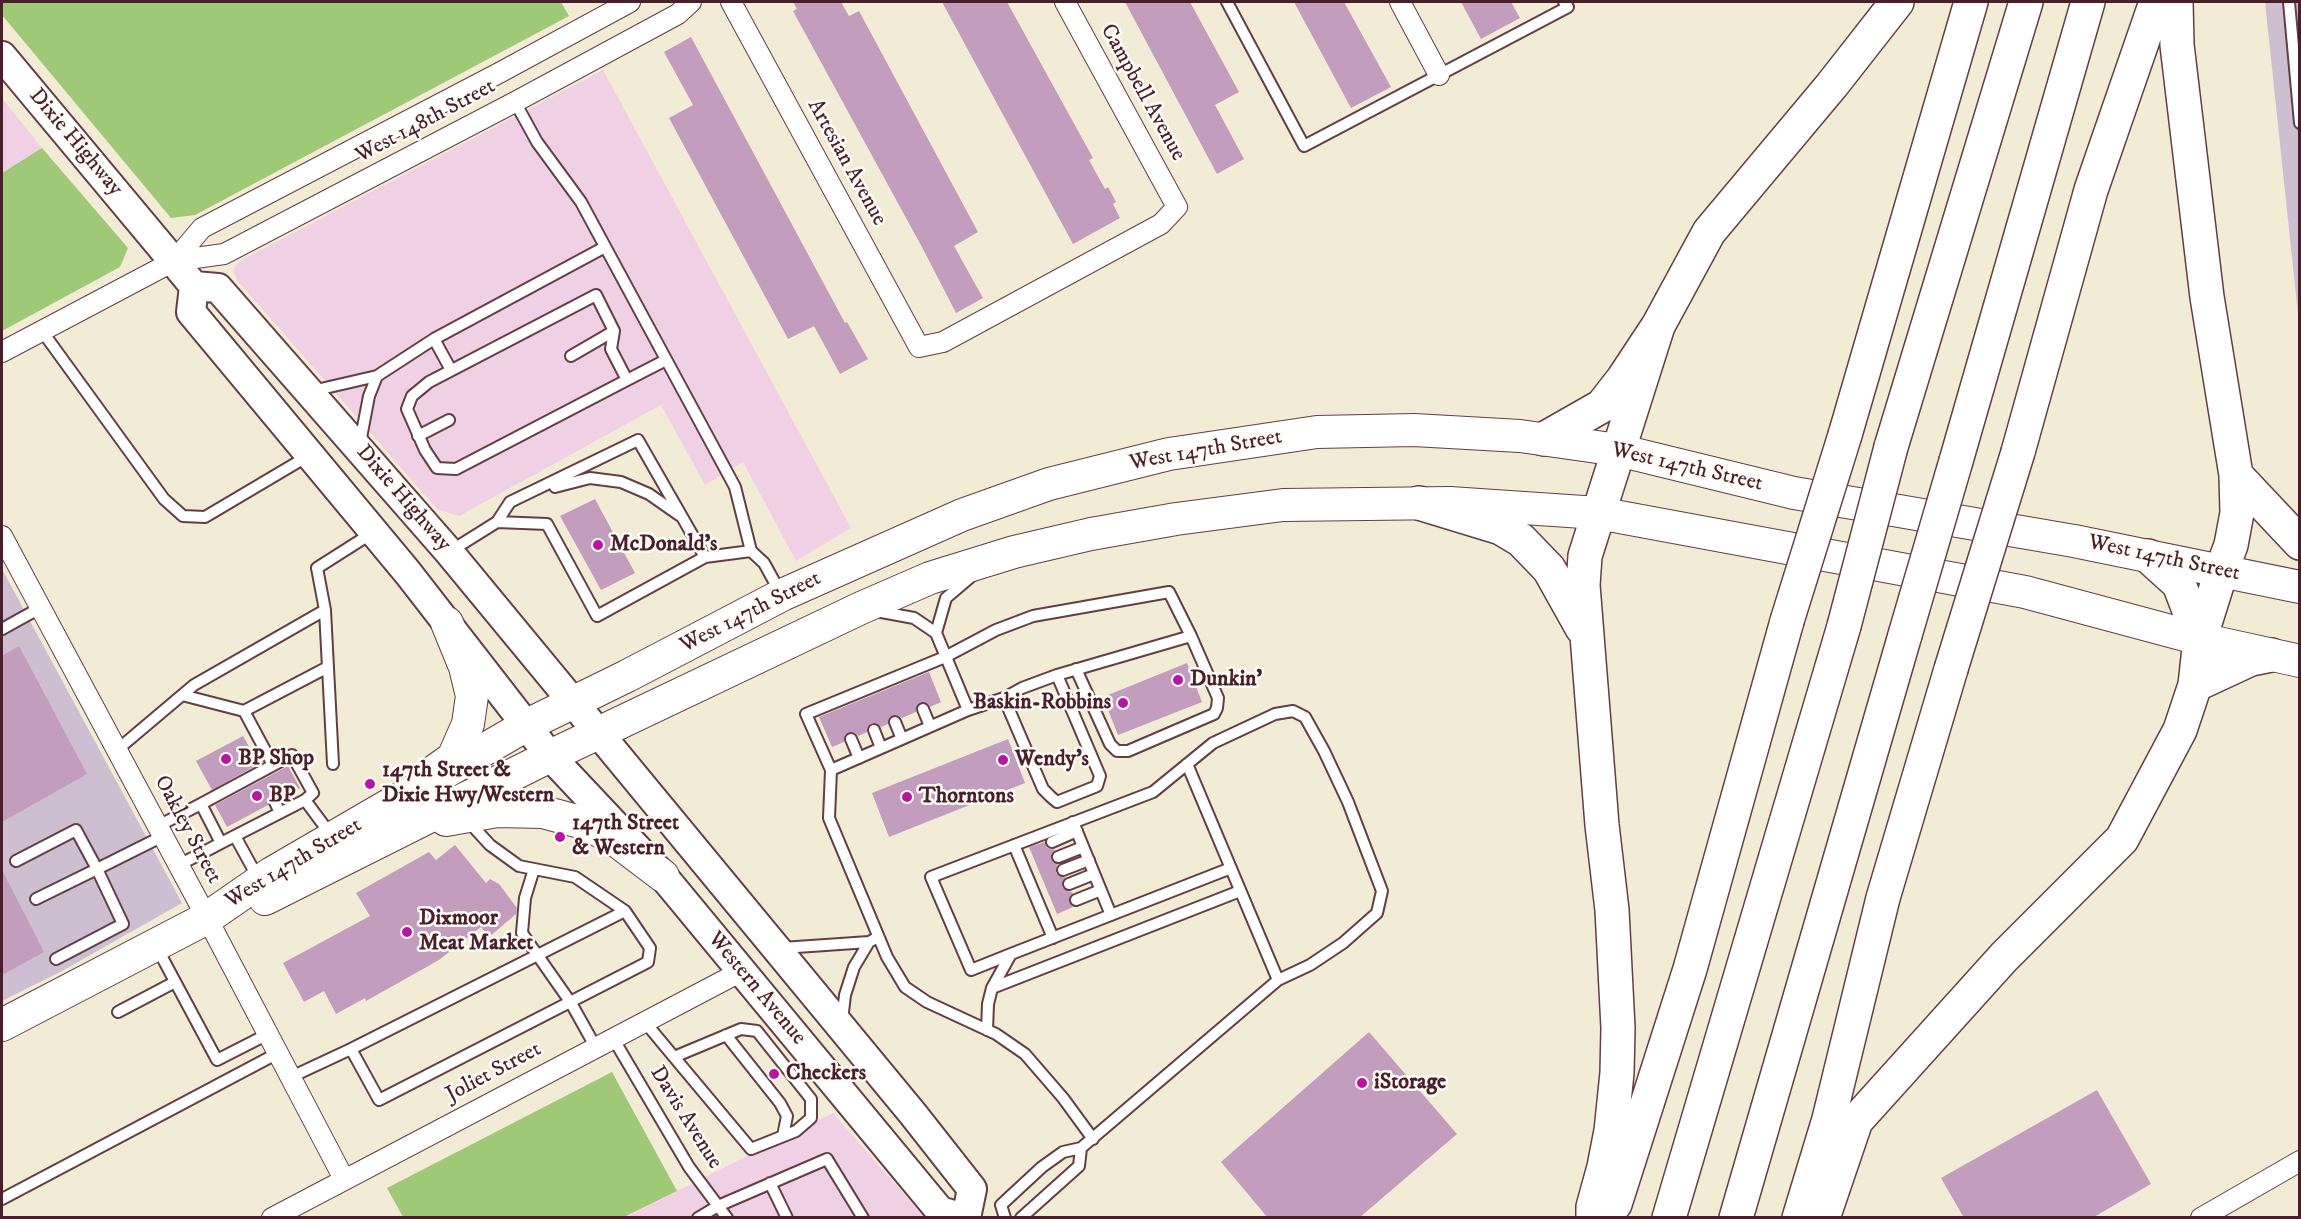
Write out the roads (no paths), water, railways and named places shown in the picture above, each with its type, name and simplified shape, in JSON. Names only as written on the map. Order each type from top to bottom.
[{"type":"highway","points":[[1544,439],[1602,406],[1658,326],[1709,232],[1832,85],[1897,2]]},
{"type":"highway","points":[[1611,1218],[1690,969],[1787,621],[1845,435],[1971,2]]},
{"type":"highway","points":[[1669,1218],[1844,626],[1891,447],[2025,2]]},
{"type":"highway","points":[[1736,1218],[2088,2]]},
{"type":"highway","points":[[1799,1218],[1829,1119],[1883,898],[2018,452],[2091,190],[2156,2]]},
{"type":"highway","points":[[1823,1218],[1856,1121],[2004,957],[2122,839],[2180,730],[2195,685],[2200,639],[2231,545],[2237,513],[2236,475],[2207,297],[2177,45],[2176,2]]},
{"type":"highway","points":[[1593,1218],[1593,1207],[1611,1131],[1617,1073],[1618,1028],[1612,910],[1602,825],[1583,585],[1585,556],[1658,326]]},
{"type":"highway","points":[[2236,475],[2300,543]]},
{"type":"highway","points":[[1419,503],[1501,528],[1521,540],[1549,569],[1587,637]]},
{"type":"highway","points":[[2148,556],[2179,584],[2200,639]]},
{"type":"highway","points":[[2195,685],[2251,659],[2285,658]]},
{"type":"main road","name":"Dixie Highway","points":[[2,56],[194,286],[191,312],[375,531],[549,756]]},
{"type":"main road","name":"Dixie Highway","points":[[194,286],[218,288],[449,552],[598,733]]},
{"type":"main road","name":"West 147th Street","points":[[207,918],[246,908],[396,818],[525,726],[782,595],[962,515],[1048,484],[1169,454],[1317,432],[1414,430],[1520,436],[1618,450],[1794,493],[2063,539],[2300,587]]},
{"type":"main road","name":"West 147th Street","points":[[2,1025],[207,918],[260,881],[332,838],[396,818],[549,756],[861,608],[930,578],[1091,534],[1176,519],[1282,505],[1419,503],[1598,513],[2025,592],[2200,639],[2285,658]]},
{"type":"main road","points":[[396,818],[453,758],[468,724],[472,696],[465,667],[447,623]]},
{"type":"main road","name":"Western Avenue","points":[[549,756],[663,876],[740,972],[940,1211],[964,1218],[972,1189],[598,733]]},
{"type":"main road","points":[[396,818],[464,816],[497,811],[543,813],[584,823],[613,838],[663,876]]},
{"type":"street","name":"West 148th Street","points":[[174,261],[202,228],[630,2]]},
{"type":"street","name":"West 148th Street","points":[[2,352],[174,261],[224,255],[678,14],[691,2]]},
{"type":"street","name":"Artesian Avenue","points":[[731,2],[919,348],[943,342],[1161,224],[1177,207]]},
{"type":"street","name":"Campbell Avenue","points":[[1065,2],[1177,207]]},
{"type":"street","points":[[1400,2],[1439,75]]},
{"type":"street","points":[[499,73],[515,102]]},
{"type":"street","name":"Oakley Street","points":[[2,536],[344,1179]]},
{"type":"street","name":"Joliet Street","points":[[275,1217],[740,972]]},
{"type":"street","points":[[2201,1218],[2299,1161]]},
{"type":"lane","points":[[1227,2],[1304,146],[1568,7],[1564,2]]},
{"type":"lane","points":[[2289,2],[2300,123]]},
{"type":"lane","points":[[515,102],[537,142],[581,202],[735,487],[751,550],[764,563],[782,595]]},
{"type":"lane","points":[[308,391],[377,376],[434,339],[605,247]]},
{"type":"lane","points":[[627,380],[611,349],[614,331],[596,295],[429,382],[412,396],[407,409],[418,436],[437,468],[456,470],[666,360]]},
{"type":"lane","points":[[42,331],[164,499],[183,516],[205,517],[311,454]]},
{"type":"lane","points":[[571,356],[614,331]]},
{"type":"lane","points":[[434,339],[451,370]]},
{"type":"lane","points":[[359,449],[369,396],[377,376]]},
{"type":"lane","points":[[418,436],[449,420]]},
{"type":"lane","points":[[449,552],[497,522],[510,502],[638,440],[705,557]]},
{"type":"lane","points":[[534,492],[590,478],[621,482],[649,494],[682,517]]},
{"type":"lane","points":[[497,522],[547,524],[597,615],[705,557],[751,550]]},
{"type":"lane","points":[[333,764],[325,610],[317,568],[375,531]]},
{"type":"lane","points":[[936,633],[946,598],[991,560]]},
{"type":"lane","points":[[1076,669],[1110,744],[1120,752],[1128,751],[1214,714],[1218,708],[1218,698],[1169,592],[1033,616],[996,630],[910,676],[837,706],[806,714],[831,770],[829,818],[873,939],[905,987],[927,1002],[987,1030],[1025,1054],[1063,1098],[1093,1138]]},
{"type":"lane","points":[[2,629],[40,608]]},
{"type":"lane","points":[[861,608],[914,618],[936,633],[968,710]]},
{"type":"lane","points":[[117,750],[194,685],[325,610]]},
{"type":"lane","points":[[831,770],[968,710],[1004,698],[1057,675],[1191,636]]},
{"type":"lane","points":[[182,695],[244,711],[328,667]]},
{"type":"lane","points":[[1004,698],[1043,789],[1051,797],[1057,802],[1097,786],[1100,776],[1057,675]]},
{"type":"lane","points":[[923,710],[930,726]]},
{"type":"lane","points":[[244,711],[273,765]]},
{"type":"lane","points":[[1005,1218],[1001,1205],[1063,1152],[1081,1148],[1278,980],[1310,965],[1343,943],[1377,913],[1382,891],[1348,802],[1324,751],[1305,717],[1293,711],[1275,714],[1213,743],[1153,792],[1075,827],[1014,845],[931,877],[971,970],[1231,868]]},
{"type":"lane","points":[[895,722],[902,739]]},
{"type":"lane","points":[[874,730],[881,748]]},
{"type":"lane","points":[[851,739],[859,758]]},
{"type":"lane","points":[[36,899],[97,869],[201,804],[261,775],[273,765],[292,755],[313,793],[305,800],[179,865]]},
{"type":"lane","points":[[1186,764],[1278,980]]},
{"type":"lane","points":[[305,800],[332,838]]},
{"type":"lane","points":[[275,802],[280,813]]},
{"type":"lane","points":[[201,804],[220,843]]},
{"type":"lane","points":[[351,1048],[379,1101],[648,962],[650,948],[625,911],[574,877],[519,866],[490,845],[464,816]]},
{"type":"lane","points":[[246,817],[252,827]]},
{"type":"lane","points":[[1052,842],[1075,827]]},
{"type":"lane","points":[[1075,827],[1111,915]]},
{"type":"lane","points":[[16,861],[76,830],[123,924],[56,959]]},
{"type":"lane","points":[[235,836],[260,881]]},
{"type":"lane","points":[[1014,845],[1053,938]]},
{"type":"lane","points":[[1058,857],[1083,847]]},
{"type":"lane","points":[[1018,856],[1031,851]]},
{"type":"lane","points":[[1063,870],[1089,860]]},
{"type":"lane","points":[[1025,871],[1037,866]]},
{"type":"lane","name":"Davis Avenue","points":[[534,869],[525,898],[522,933],[571,1003],[604,1042],[689,1167],[727,1218]]},
{"type":"lane","points":[[1069,884],[1094,874]]},
{"type":"lane","points":[[1030,884],[1042,879]]},
{"type":"lane","points":[[1076,900],[1101,890]]},
{"type":"lane","points":[[992,988],[1240,891]]},
{"type":"lane","points":[[1036,898],[1048,893]]},
{"type":"lane","points":[[1043,914],[1055,909]]},
{"type":"lane","points":[[291,1077],[625,911]]},
{"type":"lane","points":[[776,948],[873,939]]},
{"type":"lane","points":[[842,1028],[845,995],[854,967],[873,939]]},
{"type":"lane","points":[[155,945],[217,1060],[268,1034]]},
{"type":"lane","points":[[987,1030],[988,1004],[992,988],[1011,954]]},
{"type":"lane","points":[[118,1012],[176,982]]},
{"type":"lane","points":[[644,1021],[674,1057],[751,1149],[796,1131],[811,1118],[811,1099],[757,1031],[741,1029],[674,1057]]},
{"type":"lane","points":[[726,1035],[780,1103],[787,1116],[783,1136]]},
{"type":"lane","points":[[2,1199],[278,1053]]},
{"type":"lane","points":[[1021,1218],[1079,1166],[1081,1148]]},
{"type":"lane","points":[[698,1218],[718,1206],[827,1159],[863,1218]]},
{"type":"lane","points":[[770,1183],[787,1218]]},
{"type":"place","name":"McDonald's","points":[[598,545]]},
{"type":"place","name":"Dunkin'","points":[[1178,680]]},
{"type":"place","name":"Baskin-Robbins","points":[[1123,703]]},
{"type":"place","name":"BP Shop","points":[[226,759]]},
{"type":"place","name":"Wendy's","points":[[1003,760]]},
{"type":"place","name":"147th Street & Dixie Hwy/Western","points":[[370,784]]},
{"type":"place","name":"BP","points":[[257,796]]},
{"type":"place","name":"Thorntons","points":[[907,797]]},
{"type":"place","name":"147th Street & Western","points":[[560,837]]},
{"type":"place","name":"Dixmoor Meat Market","points":[[407,932]]},
{"type":"place","name":"Checkers","points":[[774,1074]]},
{"type":"place","name":"iStorage","points":[[1362,1083]]}]
